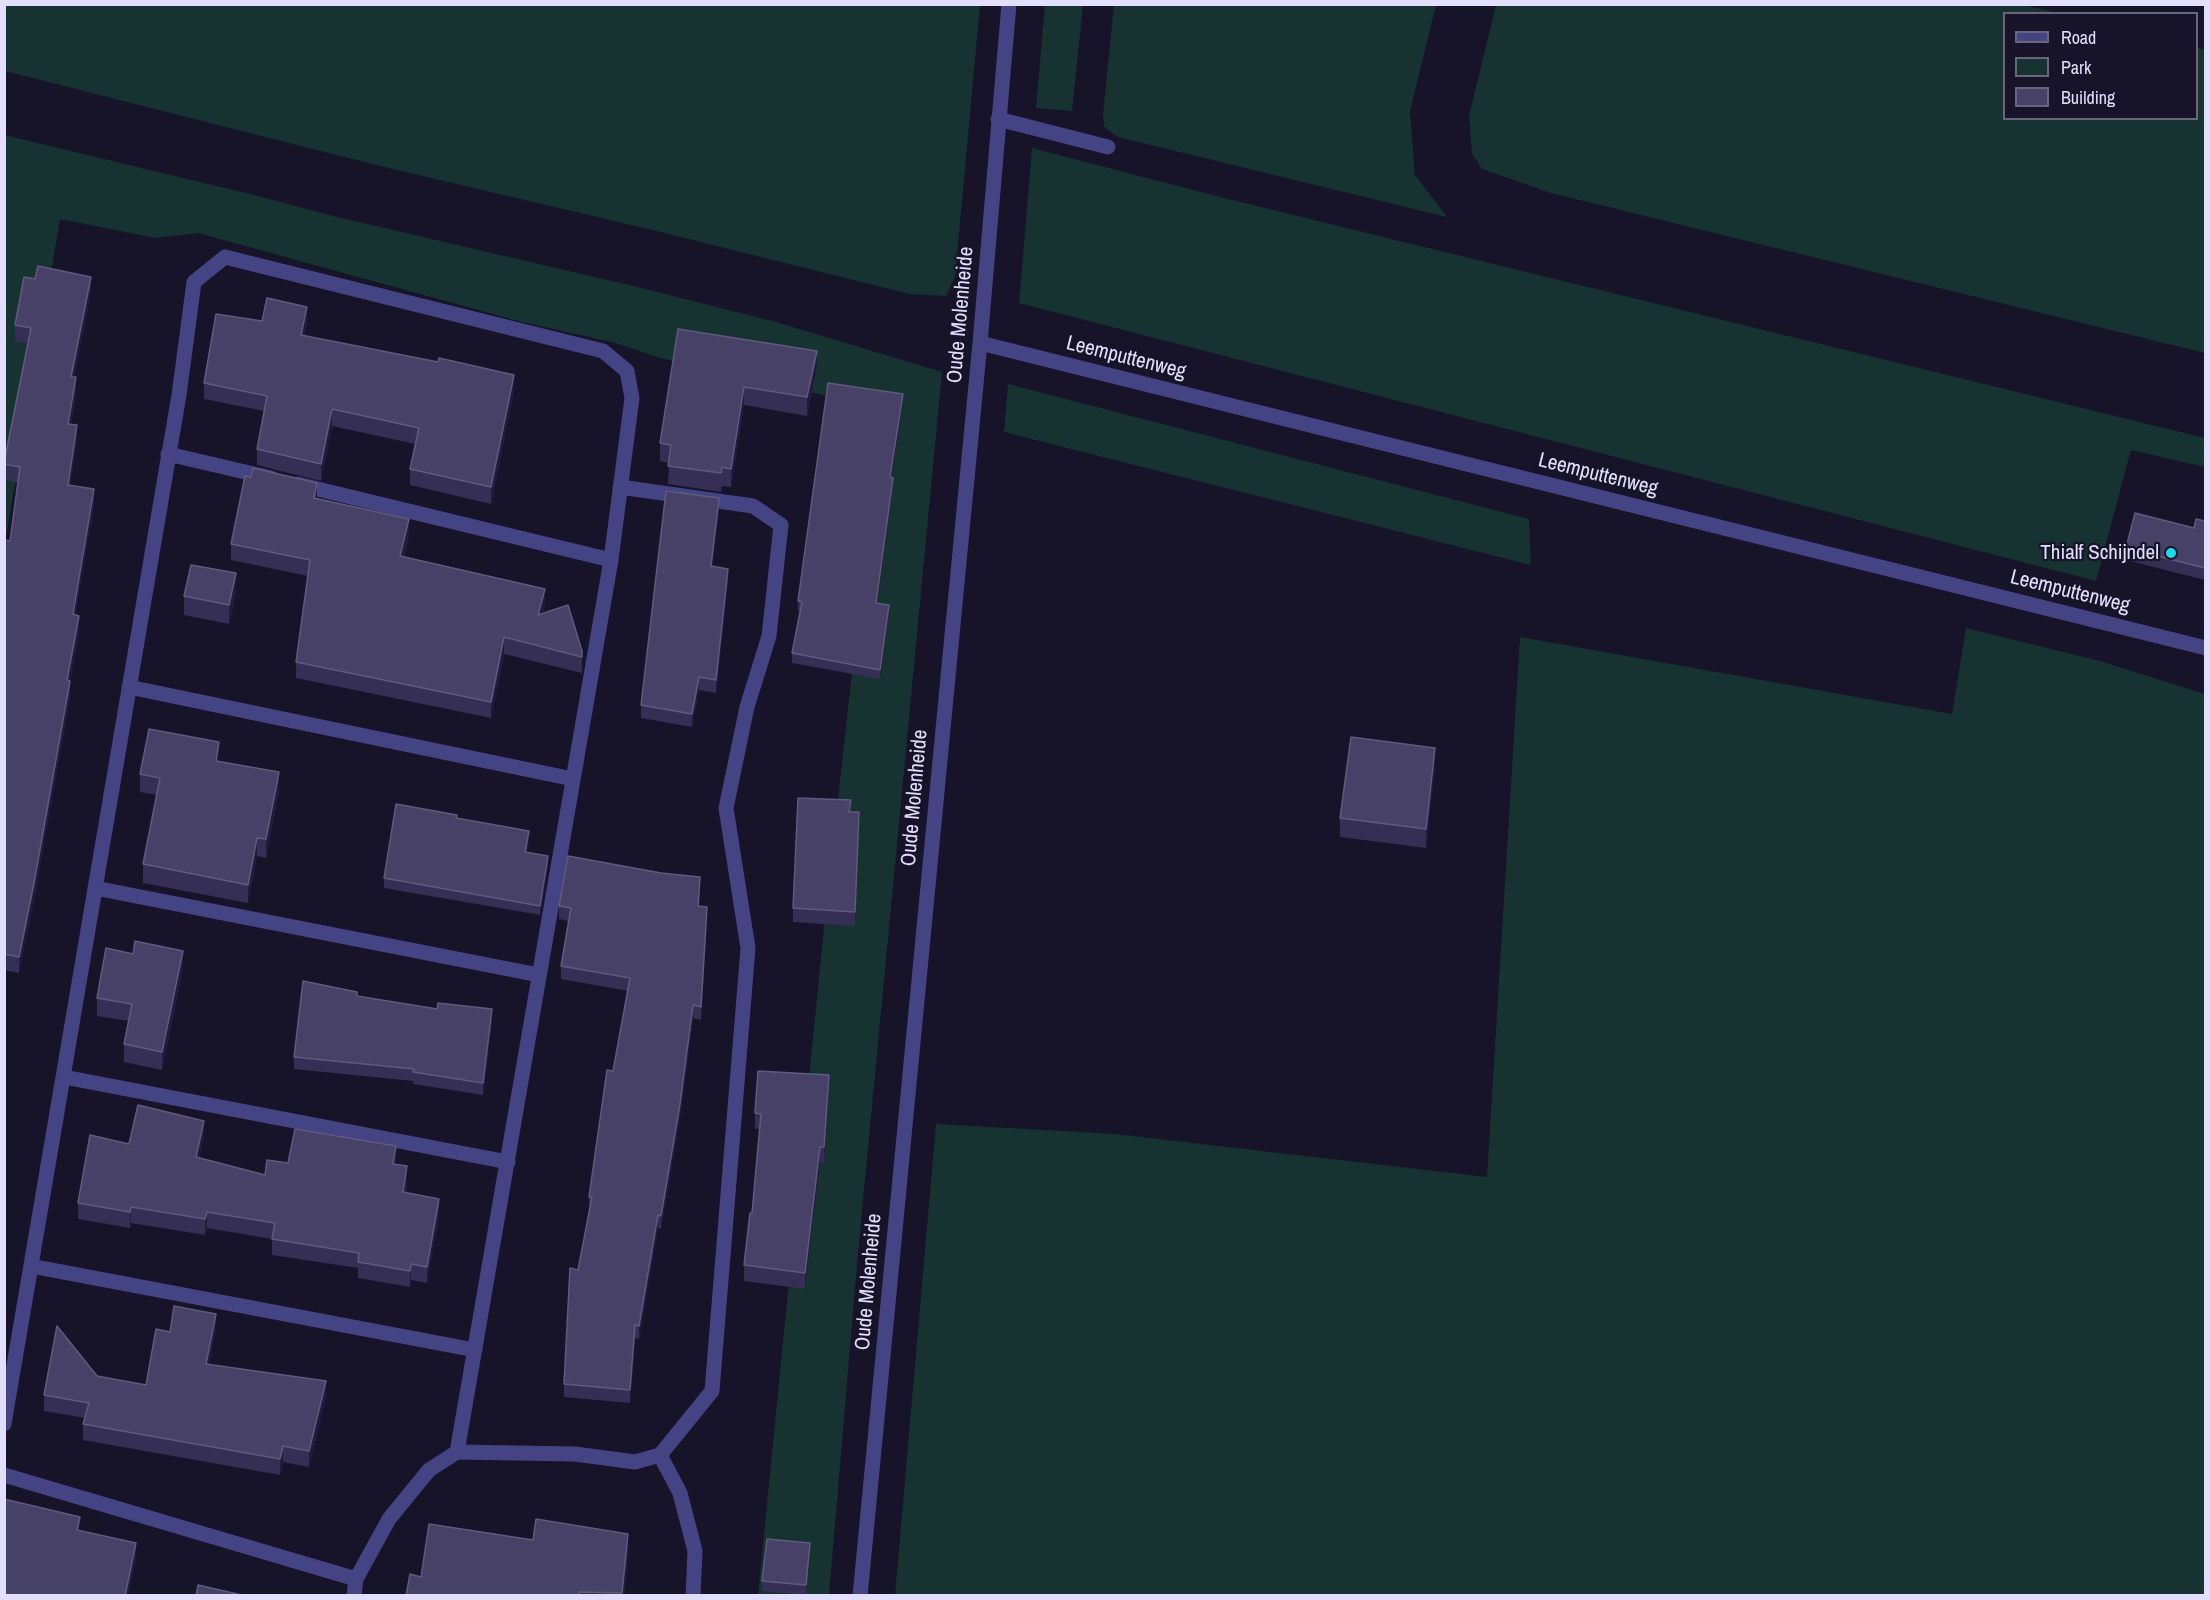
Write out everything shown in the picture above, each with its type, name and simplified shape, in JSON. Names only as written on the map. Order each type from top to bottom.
[{"type":"street","name":"Oude Molenheide","points":[[860,1596],[980,343],[1009,4]]},
{"type":"street","points":[[998,119],[1108,147]]},
{"type":"street","points":[[4,1424],[168,454],[194,282],[225,257],[603,351],[627,371],[632,398],[611,560],[457,1452]]},
{"type":"street","name":"Leemputtenweg","points":[[980,343],[2205,648]]},
{"type":"street","points":[[168,454],[611,560]]},
{"type":"street","points":[[354,1596],[356,1579],[389,1519],[429,1470],[457,1452],[575,1454],[635,1462],[660,1455],[712,1391],[748,948],[726,808],[747,707],[769,636],[782,525],[753,506],[620,487]]},
{"type":"street","points":[[129,687],[573,779]]},
{"type":"street","points":[[95,888],[539,975]]},
{"type":"street","points":[[64,1077],[508,1162]]},
{"type":"street","points":[[31,1266],[475,1350]]},
{"type":"street","points":[[660,1455],[681,1493],[695,1551],[693,1596]]},
{"type":"street","points":[[4,1475],[356,1579]]},
{"type":"green space","points":[[5,4],[980,5],[955,277],[946,296],[910,294],[376,165],[5,71]]},
{"type":"green space","points":[[1045,5],[1083,5],[1072,111],[1036,108]]},
{"type":"green space","points":[[1114,5],[1436,5],[1410,111],[1415,175],[1447,217],[1118,137],[1104,126],[1103,114]]},
{"type":"green space","points":[[1496,5],[2023,5],[2054,12],[2003,12],[2003,120],[2198,120],[2198,47],[2205,50],[2205,353],[1551,193],[1482,169],[1472,154],[1469,116]]},
{"type":"green space","points":[[4,135],[776,322],[942,372],[858,1253],[829,1595],[758,1595],[824,927],[881,408],[660,358],[616,343],[522,322],[198,233],[155,238],[60,219],[5,543]]},
{"type":"green space","points":[[1032,148],[1220,197],[2205,438],[2205,467],[2131,450],[2096,581],[1019,303]]},
{"type":"green space","points":[[1008,384],[1529,519],[1531,565],[1004,432]]},
{"type":"green space","points":[[1966,628],[2100,661],[2205,694],[2204,1595],[895,1595],[936,1124],[1115,1134],[1487,1177],[1520,637],[1952,714]]},
{"type":"building","points":[[38,266],[91,277],[71,377],[76,377],[68,424],[77,425],[68,485],[94,489],[73,614],[79,616],[67,680],[70,681],[19,957],[4,954],[4,540],[10,541],[20,467],[4,463],[31,328],[15,325],[24,277],[35,279]]},
{"type":"building","points":[[267,298],[307,307],[301,335],[438,362],[439,358],[514,375],[491,487],[410,469],[419,428],[332,409],[321,464],[257,449],[267,396],[204,383],[216,314],[262,321]]},
{"type":"building","points":[[678,329],[817,351],[807,397],[744,387],[731,469],[722,467],[721,473],[668,466],[671,445],[660,443]]},
{"type":"building","points":[[828,383],[903,394],[890,477],[893,478],[876,603],[889,605],[880,670],[792,653],[802,602],[798,601]]},
{"type":"building","points":[[253,468],[317,483],[314,498],[409,519],[400,556],[545,589],[538,615],[568,605],[582,657],[504,637],[491,702],[296,662],[310,560],[231,544],[245,476],[251,477]]},
{"type":"building","points":[[666,491],[719,498],[711,566],[728,569],[716,680],[699,677],[692,714],[641,705]]},
{"type":"building","points":[[2135,513],[2194,528],[2196,519],[2205,521],[2205,568],[2126,548]]},
{"type":"building","points":[[191,565],[236,573],[229,605],[184,596]]},
{"type":"building","points":[[149,729],[219,742],[216,761],[279,772],[266,839],[257,838],[248,885],[143,864],[160,778],[140,774]]},
{"type":"building","points":[[1351,737],[1435,748],[1426,829],[1340,818]]},
{"type":"building","points":[[798,798],[851,800],[849,812],[859,812],[855,912],[793,908]]},
{"type":"building","points":[[396,804],[529,831],[525,852],[548,856],[540,906],[384,878]]},
{"type":"building","points":[[568,856],[661,873],[700,877],[698,906],[707,907],[701,1007],[693,1005],[680,1104],[661,1216],[658,1215],[639,1326],[635,1325],[630,1390],[564,1384],[570,1268],[578,1270],[592,1197],[589,1197],[607,1070],[613,1071],[630,978],[561,966],[571,908],[559,906]]},
{"type":"building","points":[[135,941],[183,951],[162,1052],[124,1044],[132,1004],[97,998],[106,948],[133,954]]},
{"type":"building","points":[[303,981],[357,992],[357,996],[437,1009],[438,1003],[492,1009],[483,1083],[413,1072],[414,1069],[294,1057]]},
{"type":"building","points":[[758,1071],[829,1075],[824,1147],[820,1147],[805,1273],[744,1265],[750,1213],[752,1213],[761,1114],[755,1113]]},
{"type":"building","points":[[138,1105],[204,1121],[196,1157],[265,1175],[267,1160],[288,1163],[295,1129],[396,1146],[393,1164],[407,1166],[403,1192],[439,1199],[427,1267],[411,1264],[410,1271],[358,1262],[359,1253],[272,1239],[275,1223],[207,1212],[205,1219],[131,1207],[130,1212],[78,1203],[90,1135],[129,1144]]},
{"type":"building","points":[[174,1306],[216,1314],[206,1364],[326,1381],[309,1451],[283,1446],[280,1459],[83,1424],[89,1403],[44,1395],[57,1326],[97,1376],[146,1385],[156,1329],[170,1332]]},
{"type":"building","points":[[4,1499],[80,1517],[77,1530],[136,1543],[125,1596],[4,1596]]},
{"type":"building","points":[[536,1519],[628,1534],[622,1593],[579,1592],[579,1596],[406,1596],[410,1574],[421,1577],[429,1524],[533,1540]]},
{"type":"building","points":[[767,1539],[810,1543],[806,1585],[762,1581]]},
{"type":"building","points":[[198,1585],[246,1596],[196,1596]]},
{"type":"place","name":"Thialf Schijndel","points":[[2171,553]]}]
